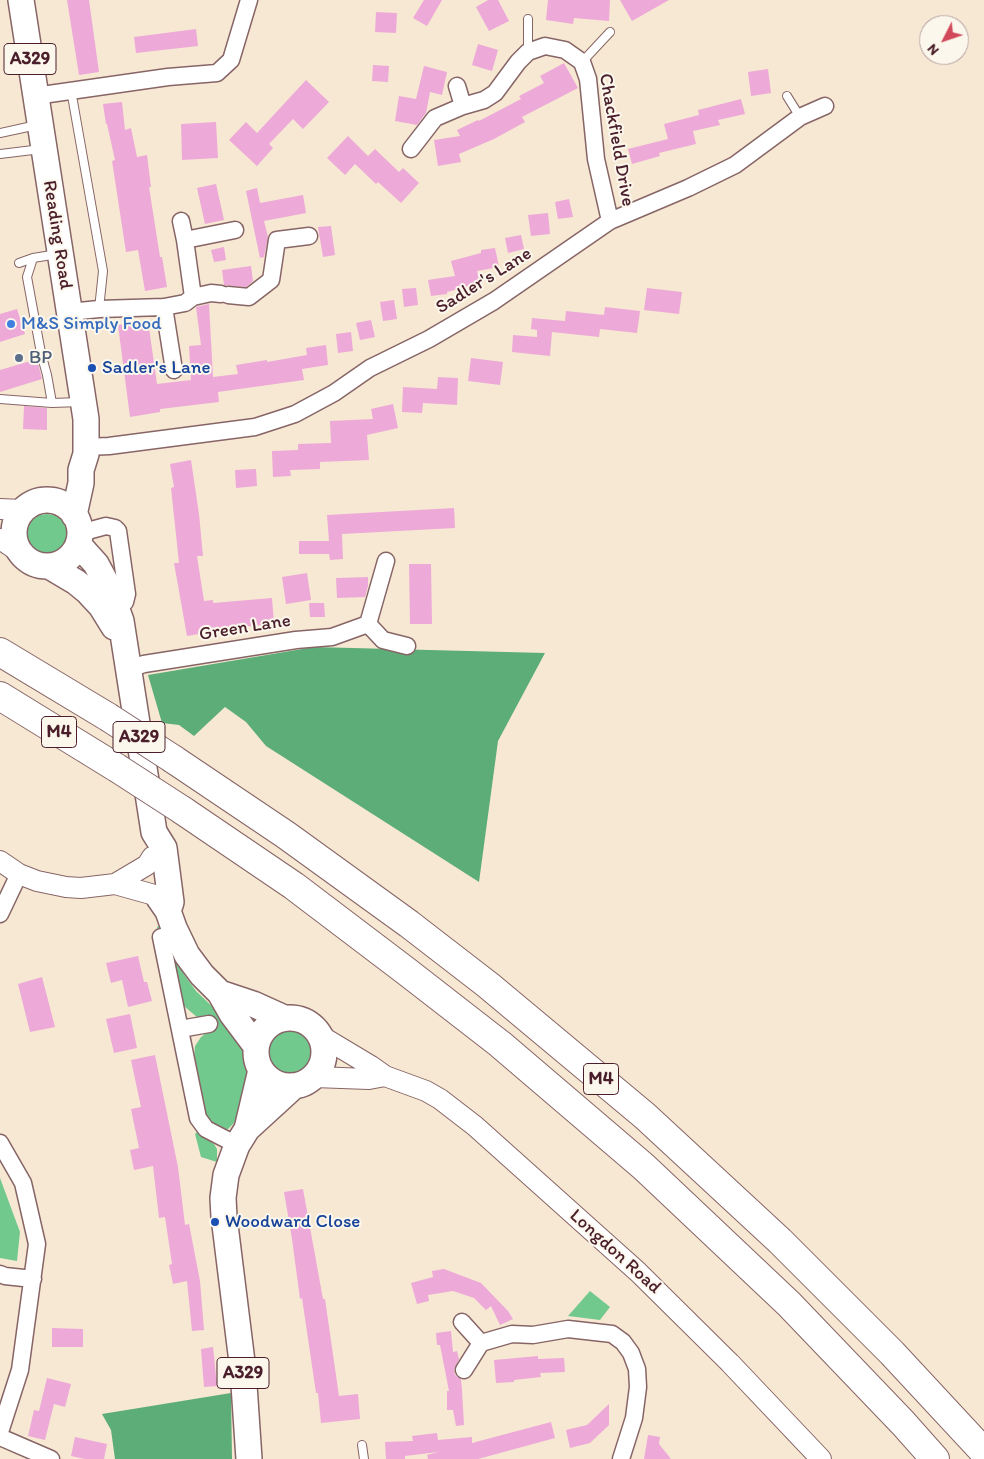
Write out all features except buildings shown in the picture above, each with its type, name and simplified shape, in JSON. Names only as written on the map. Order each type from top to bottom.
[{"type":"highway","name":"M4","points":[[0,652],[108,717],[286,835],[409,924],[488,985],[645,1116],[780,1240],[892,1353],[984,1452]]},
{"type":"highway","name":"M4","points":[[0,696],[182,810],[294,886],[500,1044],[637,1161],[789,1304],[935,1459]]},
{"type":"main road","name":"Reading Road","points":[[21,0],[83,402],[84,458],[77,531]]},
{"type":"main road","points":[[20,507],[54,501],[69,508],[77,531],[74,553],[67,560],[48,566],[32,563],[10,546],[14,542],[13,531],[20,507],[84,458]]},
{"type":"main road","name":"A329","points":[[77,531],[110,590],[122,601],[123,642],[154,832],[152,857],[163,904],[187,955],[202,975],[220,993],[232,1014],[256,1046]]},
{"type":"main road","name":"A329","points":[[48,566],[76,582],[95,599],[123,642]]},
{"type":"main road","name":"A329","points":[[154,832],[164,848],[171,902],[163,904]]},
{"type":"main road","name":"A329","points":[[220,993],[253,1004],[284,1018]]},
{"type":"main road","points":[[284,1018],[303,1020],[316,1029],[324,1044],[324,1058],[320,1069],[304,1082],[275,1083],[265,1076],[256,1056],[256,1046],[261,1034],[275,1021],[284,1018]]},
{"type":"main road","name":"A329","points":[[249,1459],[243,1370],[235,1293],[226,1240],[224,1198],[226,1175],[242,1137],[261,1070]]},
{"type":"main road","name":"A329","points":[[242,1137],[304,1082]]},
{"type":"street","points":[[35,96],[168,77],[217,73],[232,60],[249,0]]},
{"type":"street","name":"Chackfield Drive","points":[[528,52],[545,46],[565,50],[582,62],[588,78],[596,159],[610,221]]},
{"type":"street","points":[[412,149],[435,118],[463,106],[484,100],[495,92],[528,52]]},
{"type":"street","points":[[457,86],[463,106]]},
{"type":"street","name":"Sadler's Lane","points":[[84,458],[109,446],[255,427],[295,414],[334,392],[370,368],[429,339],[494,301],[610,221],[688,188],[735,165],[800,116],[824,106]]},
{"type":"street","points":[[181,221],[186,240],[193,297]]},
{"type":"street","points":[[186,240],[235,230]]},
{"type":"street","points":[[69,312],[164,307],[184,303],[193,297],[211,293],[249,297],[271,280],[276,240],[309,236]]},
{"type":"street","points":[[164,307],[174,370]]},
{"type":"street","points":[[77,531],[106,526],[115,528],[118,531],[122,601]]},
{"type":"street","points":[[386,561],[368,624],[384,640],[408,646]]},
{"type":"street","name":"Green Lane","points":[[128,669],[144,664],[296,640],[332,637],[368,624]]},
{"type":"street","points":[[0,861],[19,874],[36,881],[81,888],[115,884],[147,865],[152,857]]},
{"type":"street","points":[[0,914],[19,874]]},
{"type":"street","points":[[115,884],[163,904]]},
{"type":"street","points":[[161,936],[201,1124],[212,1133],[242,1137]]},
{"type":"street","points":[[180,1029],[208,1024]]},
{"type":"street","name":"Longdon Road","points":[[321,1036],[385,1076],[426,1091],[453,1108],[476,1126],[638,1272],[730,1363],[821,1459]]},
{"type":"street","name":"Longdon Road","points":[[304,1082],[369,1079],[385,1076]]},
{"type":"street","points":[[0,1143],[23,1182],[37,1244],[34,1279],[20,1370],[0,1432]]},
{"type":"street","points":[[0,1274],[34,1279]]},
{"type":"street","points":[[462,1322],[481,1343]]},
{"type":"street","points":[[464,1370],[481,1343],[512,1334],[534,1335],[568,1329],[612,1334],[623,1342],[631,1353],[637,1369],[638,1387],[634,1418],[621,1459]]},
{"type":"street","points":[[0,1437],[51,1459]]},
{"type":"lane","points":[[528,19],[528,52]]},
{"type":"lane","points":[[582,62],[610,32]]},
{"type":"lane","points":[[71,90],[103,271],[99,309]]},
{"type":"lane","points":[[787,96],[800,116]]},
{"type":"lane","points":[[0,133],[42,136]]},
{"type":"lane","points":[[0,154],[42,136]]},
{"type":"lane","points":[[19,263],[33,258],[60,254]]},
{"type":"lane","points":[[33,258],[26,277],[52,403]]},
{"type":"lane","points":[[0,399],[52,403],[83,402]]},
{"type":"lane","points":[[362,1444],[364,1459]]},
{"type":"green space","points":[[51,514],[59,517],[65,523],[68,535],[65,547],[59,553],[43,556],[35,553],[29,547],[26,531],[29,523],[35,517]]},
{"type":"green space","points":[[314,647],[545,653],[498,741],[479,882],[266,746],[246,722],[225,707],[194,736],[179,725],[162,723],[148,675]]},
{"type":"green space","points":[[159,926],[185,976],[196,991],[219,1013],[242,1044],[246,1053],[250,1075],[247,1089],[235,1122],[228,1129],[222,1131],[216,1130],[201,1107],[194,1057],[195,1046],[201,1037],[216,1028],[214,1018],[198,1018],[184,1006],[161,943],[157,927]]},
{"type":"green space","points":[[286,1029],[296,1029],[310,1039],[314,1052],[310,1065],[304,1071],[296,1075],[286,1075],[272,1065],[268,1057],[268,1047],[278,1033]]},
{"type":"green space","points":[[198,1131],[214,1144],[217,1149],[217,1162],[201,1157],[195,1134]]},
{"type":"green space","points":[[0,1178],[20,1232],[17,1261],[0,1258]]},
{"type":"green space","points":[[590,1291],[610,1307],[600,1320],[568,1316]]},
{"type":"green space","points":[[231,1393],[232,1459],[115,1459],[111,1430],[102,1414]]},
{"type":"place","name":"M&S Simply Food","points":[[11,324]]},
{"type":"place","name":"BP","points":[[19,358]]},
{"type":"place","name":"Sadler's Lane","points":[[92,368]]},
{"type":"place","name":"Woodward Close","points":[[215,1222]]}]
